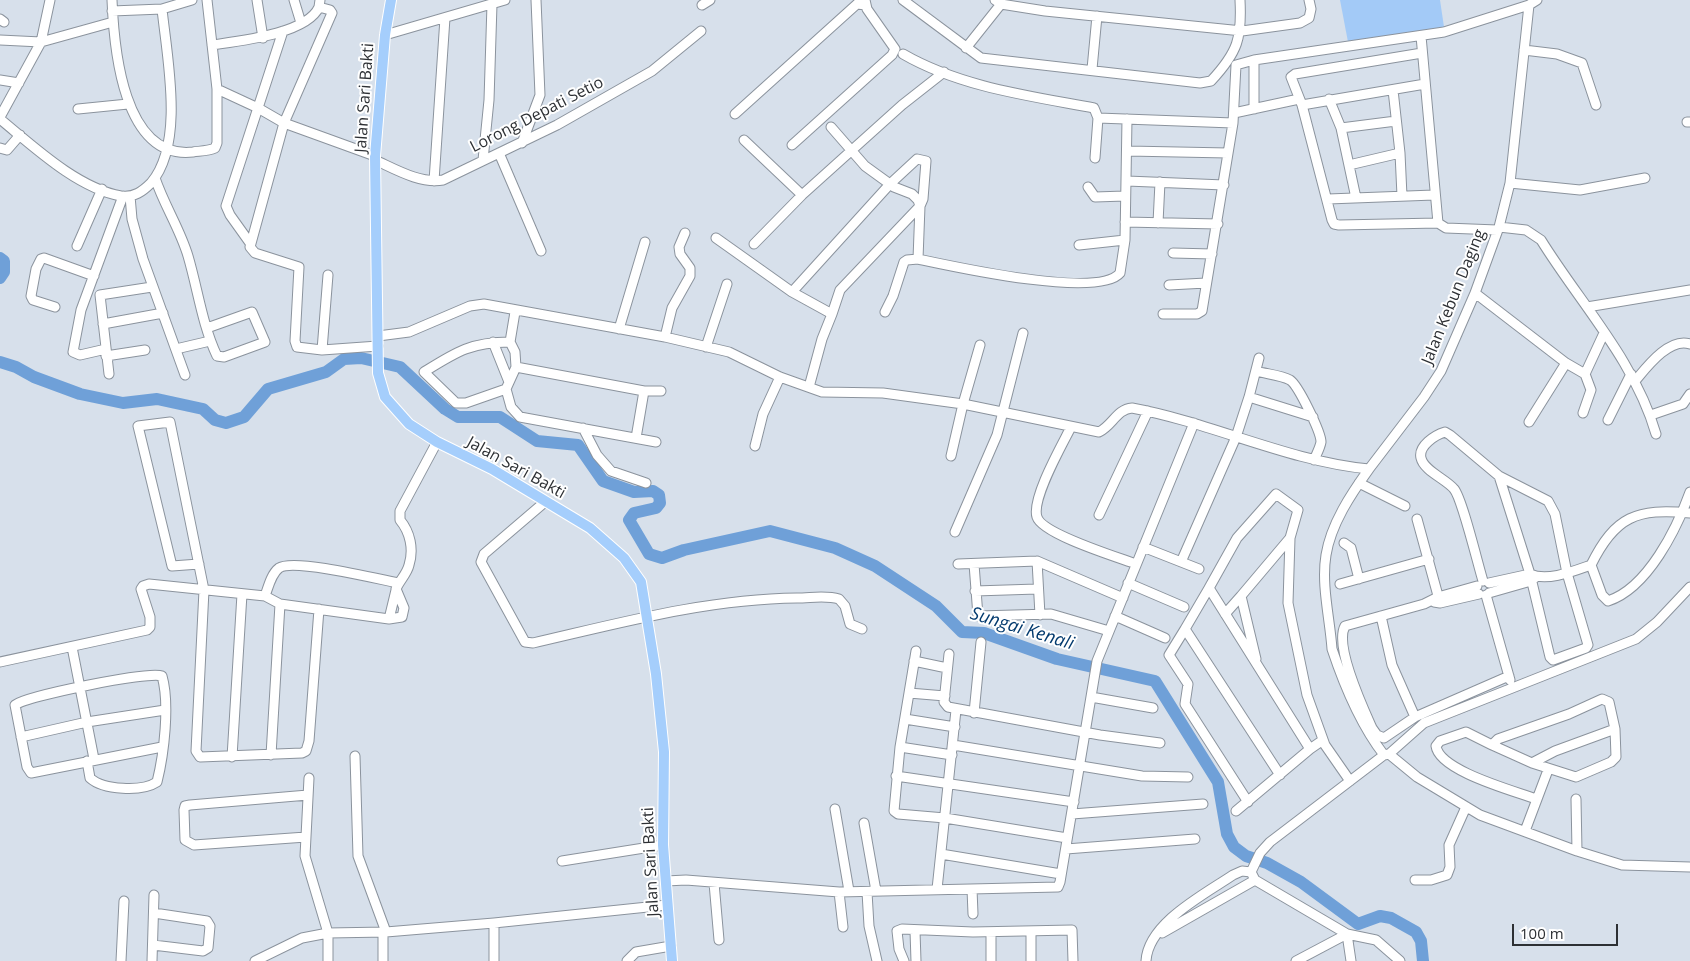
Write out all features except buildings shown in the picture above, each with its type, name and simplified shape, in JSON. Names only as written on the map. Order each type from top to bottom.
[{"type":"main road","name":"Jalan Sari Bakti","points":[[391,0],[384,35],[375,158],[378,373],[385,397],[398,414],[409,424],[437,442],[492,469],[590,528],[624,558],[641,582],[656,674],[664,752],[663,845],[672,961]]},
{"type":"street","points":[[50,0],[41,42],[0,118],[45,156],[87,183],[126,196],[143,191],[155,178],[162,168],[168,150],[171,105],[162,9]]},
{"type":"street","points":[[112,0],[119,72],[128,104],[145,129],[168,150],[186,152],[215,148],[217,143],[217,89],[206,0]]},
{"type":"street","points":[[112,12],[162,9],[192,0]]},
{"type":"street","points":[[257,0],[263,38]]},
{"type":"street","points":[[294,0],[301,22]]},
{"type":"street","points":[[384,35],[506,0]]},
{"type":"street","points":[[522,143],[540,95],[536,0]]},
{"type":"street","points":[[903,0],[981,58],[1092,69],[1200,83],[1211,81],[1234,51],[1242,31],[1240,0]]},
{"type":"street","points":[[966,48],[998,2],[1097,16],[1242,31],[1300,23],[1309,18],[1311,9],[1309,0]]},
{"type":"street","points":[[736,114],[857,4],[865,2],[895,48],[892,55],[792,145]]},
{"type":"street","points":[[1163,314],[1200,313],[1218,224],[1233,123],[1235,68],[1240,63],[1444,32],[1533,2]]},
{"type":"street","name":"Jalan Kebun Daging","points":[[1533,2],[1524,50],[1510,183],[1498,229],[1475,293],[1441,371],[1424,397],[1359,483],[1338,522],[1326,556],[1332,648],[1356,708],[1373,741],[1386,755],[1417,777],[1466,807],[1525,832],[1622,865],[1690,867]]},
{"type":"street","points":[[212,45],[263,38],[283,31],[313,17],[320,3],[332,13],[284,123],[250,243],[251,251],[255,253],[299,267],[295,342],[297,348],[302,350],[378,345],[470,306],[484,304],[515,312],[665,337],[706,346],[729,352],[780,377],[822,392],[883,393],[963,404],[1099,432],[1107,428],[1127,408],[1148,411],[1194,423],[1336,466],[1369,469]]},
{"type":"street","points":[[483,160],[489,100],[492,4]]},
{"type":"street","points":[[1092,69],[1097,16]]},
{"type":"street","points":[[217,89],[258,108],[284,123],[375,158],[414,176],[434,181],[445,18]]},
{"type":"street","points":[[0,40],[41,42],[113,22]]},
{"type":"street","name":"Lorong Depati Setio","points":[[434,181],[522,143],[557,125],[652,71],[701,30]]},
{"type":"street","points":[[250,243],[230,215],[226,206],[283,31]]},
{"type":"street","points":[[1421,36],[1438,223]]},
{"type":"street","points":[[1524,50],[1557,54],[1580,62],[1583,65],[1596,105]]},
{"type":"street","points":[[1422,53],[1295,74],[1291,78],[1301,102],[1334,224],[1438,223],[1446,228],[1526,230],[1541,240],[1633,378],[1651,415],[1656,434]]},
{"type":"street","points":[[903,54],[931,70],[944,72],[980,85],[1094,108],[1098,118],[1095,158]]},
{"type":"street","points":[[1254,60],[1254,109]]},
{"type":"street","points":[[754,244],[802,195],[902,105],[944,72]]},
{"type":"street","points":[[0,80],[19,83]]},
{"type":"street","points":[[1234,113],[1425,84]]},
{"type":"street","points":[[1393,90],[1400,153],[1402,196]]},
{"type":"street","points":[[1329,99],[1341,128],[1356,198]]},
{"type":"street","points":[[78,109],[128,104]]},
{"type":"street","points":[[1098,118],[1233,123]]},
{"type":"street","points":[[885,312],[893,296],[904,262],[907,260],[918,259],[989,275],[1073,283],[1114,278],[1120,273],[1125,240],[1128,151],[1127,119]]},
{"type":"street","points":[[1341,128],[1396,121]]},
{"type":"street","points":[[831,127],[857,159],[890,184],[912,194],[920,206],[918,259]]},
{"type":"street","points":[[0,148],[7,150],[20,135]]},
{"type":"street","points":[[744,140],[802,195]]},
{"type":"street","points":[[1128,151],[1228,153]]},
{"type":"street","points":[[499,153],[542,252]]},
{"type":"street","points":[[1349,165],[1400,153]]},
{"type":"street","points":[[792,292],[890,184],[917,159],[926,161],[923,199],[920,206],[840,290],[822,339],[809,387]]},
{"type":"street","points":[[155,178],[187,255],[210,341],[217,356],[220,358],[265,342],[252,312],[207,328]]},
{"type":"street","points":[[1510,183],[1580,190],[1645,178]]},
{"type":"street","points":[[1127,181],[1224,185]]},
{"type":"street","points":[[1158,223],[1160,182]]},
{"type":"street","points":[[1088,187],[1095,197],[1125,196]]},
{"type":"street","points":[[78,246],[102,189]]},
{"type":"street","points":[[1328,199],[1434,195]]},
{"type":"street","points":[[126,196],[81,310],[74,352],[80,355],[145,350]]},
{"type":"street","points":[[126,196],[152,287],[185,375]]},
{"type":"street","points":[[1125,222],[1218,224]]},
{"type":"street","points":[[665,337],[672,308],[690,276],[690,268],[680,254],[679,247],[685,233]]},
{"type":"street","points":[[716,238],[792,292],[832,314]]},
{"type":"street","points":[[1079,245],[1125,240]]},
{"type":"street","points":[[619,329],[645,242]]},
{"type":"street","points":[[1173,253],[1212,254]]},
{"type":"street","points":[[55,307],[33,300],[31,296],[36,269],[41,259],[44,258],[94,276]]},
{"type":"street","points":[[322,350],[328,275]]},
{"type":"street","points":[[1169,285],[1206,283]]},
{"type":"street","points":[[706,346],[727,284]]},
{"type":"street","points":[[109,374],[100,296],[152,287]]},
{"type":"street","points":[[1587,307],[1690,290]]},
{"type":"street","points":[[1475,293],[1566,362],[1585,374],[1591,390],[1583,413]]},
{"type":"street","points":[[510,342],[493,342],[461,349],[424,372],[456,402],[466,403],[508,386],[516,368],[515,352],[510,342],[515,312]]},
{"type":"street","points":[[103,324],[163,313]]},
{"type":"street","points":[[1585,374],[1604,333]]},
{"type":"street","points":[[954,532],[997,435],[1024,334]]},
{"type":"street","points":[[176,350],[210,341]]},
{"type":"street","points":[[493,342],[508,386],[511,407],[520,418],[656,442]]},
{"type":"street","points":[[1608,420],[1633,378],[1656,355],[1683,343],[1690,344]]},
{"type":"street","points":[[951,456],[963,404],[980,345]]},
{"type":"street","points":[[1181,562],[1236,436],[1259,358]]},
{"type":"street","points":[[1529,422],[1566,362]]},
{"type":"street","points":[[516,368],[644,391],[661,391]]},
{"type":"street","points":[[1256,371],[1291,380],[1312,417],[1321,442],[1314,460]]},
{"type":"street","points":[[755,446],[763,414],[780,377]]},
{"type":"street","points":[[636,438],[644,391]]},
{"type":"street","points":[[1651,415],[1683,404],[1690,394]]},
{"type":"street","points":[[1249,397],[1312,417]]},
{"type":"street","points":[[1099,515],[1148,411]]},
{"type":"street","points":[[199,564],[172,566],[138,426],[170,422],[199,564],[204,590],[196,751],[197,755],[205,758],[302,754],[308,748],[320,609]]},
{"type":"street","points":[[666,881],[686,880],[839,892],[1058,887],[1068,838],[1097,661],[1194,423]]},
{"type":"street","points":[[1071,427],[1043,484],[1036,510],[1037,518],[1048,530],[1136,564]]},
{"type":"street","points":[[582,428],[597,456],[611,471],[646,483]]},
{"type":"street","points":[[1499,476],[1532,577],[1550,658],[1553,660],[1586,648],[1588,645],[1567,573],[1555,514],[1548,500],[1499,476],[1445,432],[1429,441],[1421,450],[1420,456],[1424,464],[1457,494],[1512,687]]},
{"type":"street","points":[[389,619],[397,586],[409,565],[410,537],[408,530],[400,520],[400,511],[437,442]]},
{"type":"street","points":[[1359,483],[1405,506]]},
{"type":"street","points":[[1591,565],[1605,598],[1608,601],[1618,596],[1645,574],[1662,550],[1686,512],[1690,492]]},
{"type":"street","points":[[1248,802],[1185,704],[1188,684],[1169,655],[1186,629],[1237,538],[1276,494],[1298,510],[1290,538],[1288,603],[1307,695],[1323,740],[1350,781]]},
{"type":"street","points":[[546,500],[481,558],[482,566],[522,639],[533,643],[647,616],[768,598],[833,598],[843,603],[850,624],[862,629]]},
{"type":"street","points":[[1509,676],[1415,717],[1384,738],[1380,738],[1370,722],[1349,671],[1343,642],[1344,627],[1437,600],[1532,577],[1567,573],[1591,565],[1601,545],[1626,520],[1647,512],[1686,512]]},
{"type":"street","points":[[1417,519],[1437,600]]},
{"type":"street","points":[[1225,614],[1290,538]]},
{"type":"street","points":[[1344,543],[1351,548],[1359,579]]},
{"type":"street","points":[[1144,547],[1199,568]]},
{"type":"street","points":[[1274,557],[1289,568]]},
{"type":"street","points":[[1340,584],[1428,560]]},
{"type":"street","points":[[1037,561],[1039,568],[1037,589],[1040,615]]},
{"type":"street","points":[[958,564],[1037,561],[1122,598]]},
{"type":"street","points":[[974,564],[976,613],[980,617],[1061,615],[1109,631]]},
{"type":"street","points":[[265,596],[279,568],[290,565],[325,569],[397,586]]},
{"type":"street","points":[[1128,583],[1184,606]]},
{"type":"street","points":[[0,662],[147,630],[150,627],[150,617],[141,589],[143,586],[265,596],[280,604],[389,619],[402,617],[404,613],[397,586]]},
{"type":"street","points":[[1157,935],[1253,873],[1260,853],[1270,842],[1386,755],[1424,723],[1636,639],[1657,622],[1690,587]]},
{"type":"street","points":[[1209,588],[1310,750]]},
{"type":"street","points":[[975,591],[1037,589]]},
{"type":"street","points":[[232,757],[242,594]]},
{"type":"street","points":[[1241,596],[1258,666]]},
{"type":"street","points":[[271,755],[280,604]]},
{"type":"street","points":[[1115,616],[1165,638]]},
{"type":"street","points":[[1381,616],[1392,665],[1415,717]]},
{"type":"street","points":[[1186,629],[1280,774]]},
{"type":"street","points":[[974,713],[982,642]]},
{"type":"street","points":[[72,647],[80,687],[87,722],[90,760],[90,778],[126,789],[146,787],[158,782],[162,747],[165,710],[163,677],[161,675],[80,687],[16,704],[27,767],[31,773],[90,760],[162,747]]},
{"type":"street","points":[[916,650],[896,776],[894,811],[898,814],[945,818],[1068,838]]},
{"type":"street","points":[[949,654],[945,696],[946,706],[956,710],[1160,743]]},
{"type":"street","points":[[914,662],[947,668]]},
{"type":"street","points":[[909,693],[945,696]]},
{"type":"street","points":[[1091,696],[1153,708]]},
{"type":"street","points":[[1492,745],[1498,739],[1570,714],[1602,699],[1609,702],[1614,729],[1616,757],[1611,762],[1576,778],[1548,770],[1492,745],[1466,732],[1440,741],[1436,746],[1443,758],[1459,769],[1482,780],[1536,800]]},
{"type":"street","points":[[21,737],[87,722],[165,710]]},
{"type":"street","points":[[938,889],[956,710]]},
{"type":"street","points":[[905,719],[955,727]]},
{"type":"street","points":[[1532,763],[1555,751],[1614,729]]},
{"type":"street","points":[[1236,811],[1323,740]]},
{"type":"street","points":[[953,745],[1079,768],[1142,776],[1188,777]]},
{"type":"street","points":[[900,747],[952,755]]},
{"type":"street","points":[[354,756],[358,856],[384,932],[383,961]]},
{"type":"street","points":[[1525,832],[1548,770]]},
{"type":"street","points":[[896,776],[1074,802]]},
{"type":"street","points":[[309,778],[305,856],[328,933],[328,961]]},
{"type":"street","points":[[306,837],[194,845],[185,840],[184,810],[185,806],[190,804],[308,794]]},
{"type":"street","points":[[1576,799],[1578,851]]},
{"type":"street","points":[[1072,814],[1203,804]]},
{"type":"street","points":[[1415,880],[1431,880],[1448,875],[1450,867],[1448,845],[1466,807]]},
{"type":"street","points":[[835,809],[849,891]]},
{"type":"street","points":[[864,823],[872,892],[869,926],[877,961]]},
{"type":"street","points":[[1066,849],[1195,839]]},
{"type":"street","points":[[562,861],[663,845]]},
{"type":"street","points":[[941,854],[1061,874]]},
{"type":"street","points":[[1146,961],[1148,946],[1171,917],[1233,875],[1242,871],[1253,873],[1347,934],[1376,940],[1400,961]]},
{"type":"street","points":[[714,883],[719,940]]},
{"type":"street","points":[[972,889],[972,914]]},
{"type":"street","points":[[839,892],[843,928]]},
{"type":"street","points":[[152,961],[154,895]]},
{"type":"street","points":[[121,961],[124,901]]},
{"type":"street","points":[[255,961],[302,938],[328,933],[384,932],[494,923],[667,905]]},
{"type":"street","points":[[153,945],[203,951],[208,948],[210,926],[207,921],[154,912]]},
{"type":"street","points":[[494,923],[494,961]]},
{"type":"street","points":[[904,961],[899,949],[896,931],[902,929],[915,931],[991,932],[1072,930],[1073,961]]},
{"type":"street","points":[[915,931],[916,961]]},
{"type":"street","points":[[1031,931],[1031,961]]},
{"type":"street","points":[[991,932],[991,961]]},
{"type":"street","points":[[1296,961],[1347,934]]},
{"type":"street","points":[[1347,934],[1351,961]]},
{"type":"street","points":[[627,961],[636,952],[671,946]]},
{"type":"shaded area","points":[[1340,0],[1440,0],[1444,27],[1348,42]]},
{"type":"waterway","name":"Sungai Kenali","points":[[0,258],[4,261],[4,272],[0,278]]},
{"type":"waterway","name":"Sungai Kenali","points":[[0,362],[80,394],[123,403],[157,399],[203,409],[215,420],[226,423],[244,417],[268,389],[326,372],[344,359],[361,358],[400,367],[445,409],[458,417],[500,417],[537,441],[578,445],[603,481],[634,492],[653,491],[659,495],[660,503],[656,508],[634,513],[629,520],[649,554],[662,558],[684,550],[770,531],[835,548],[875,566],[936,606],[962,632],[984,633],[1057,659],[1155,681],[1218,782],[1227,834],[1234,847],[1246,856],[1267,863],[1301,882],[1358,924],[1380,916],[1391,918],[1416,932],[1421,941],[1423,961]]}]
